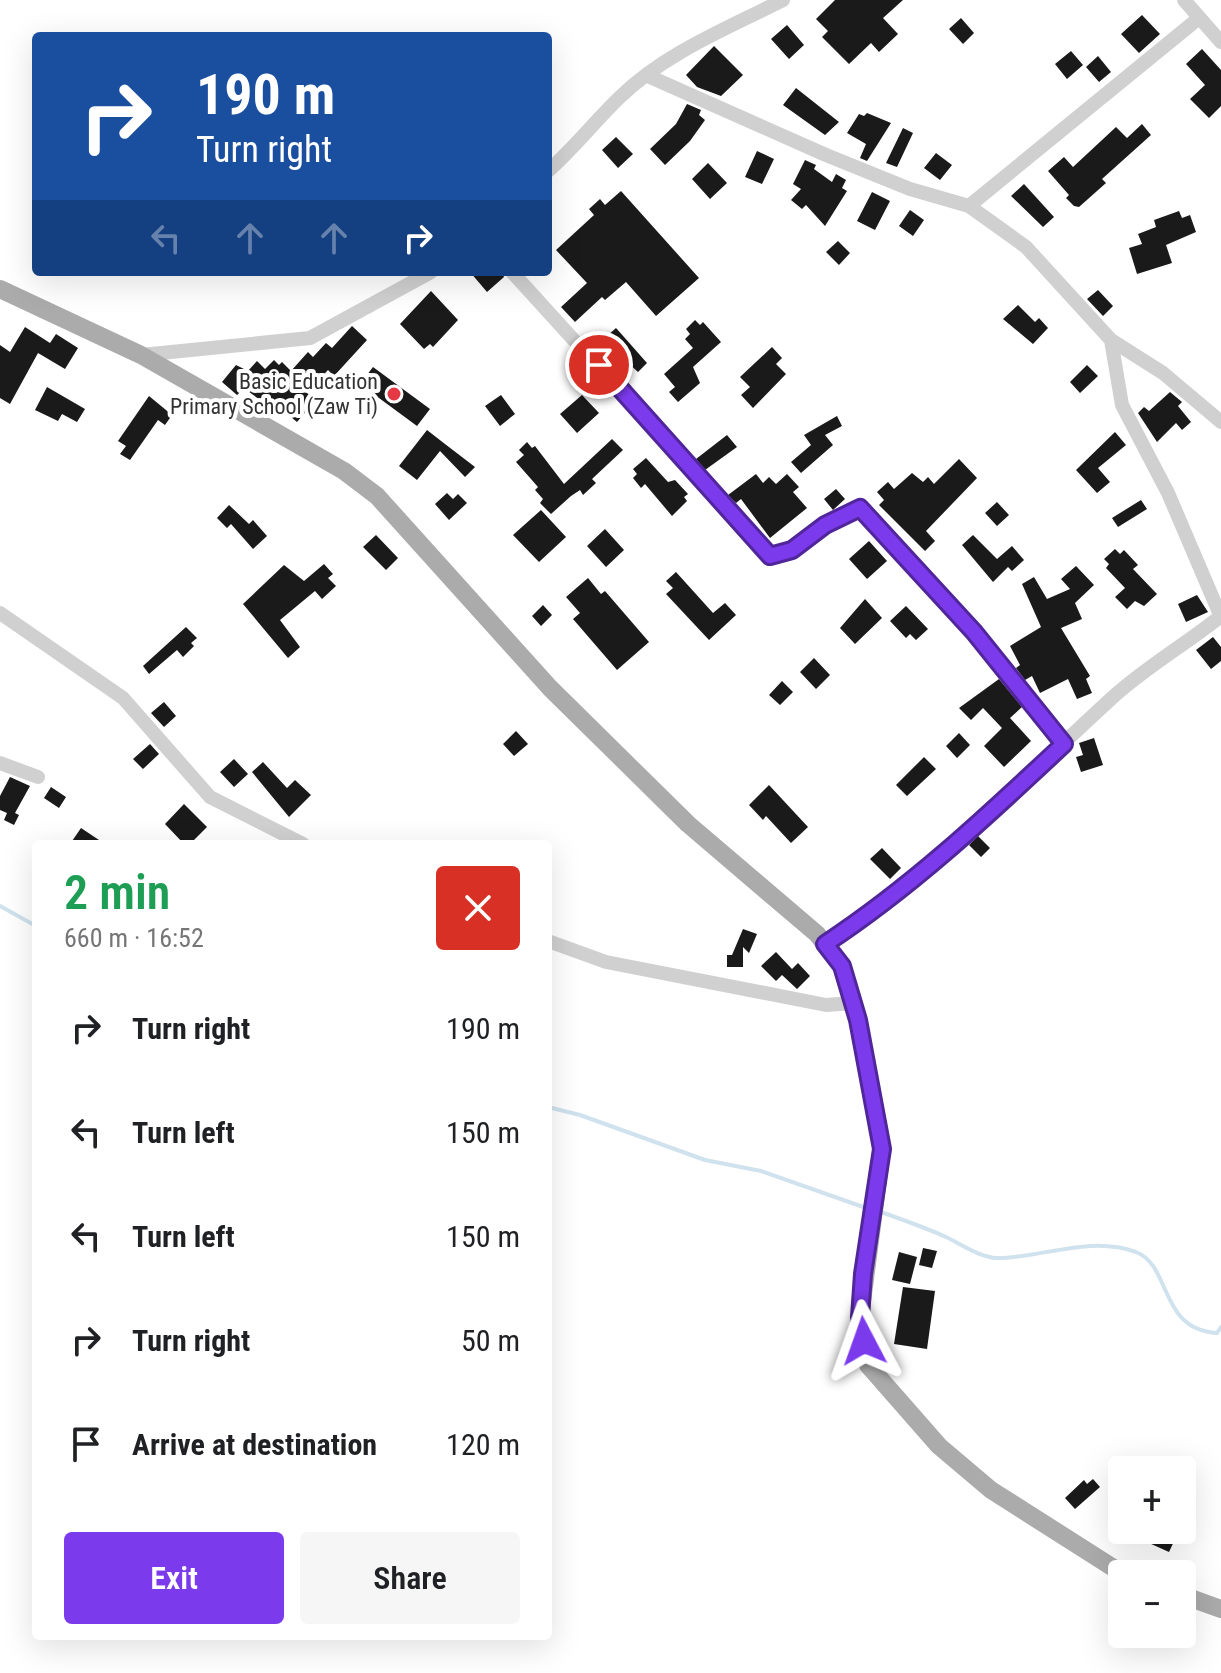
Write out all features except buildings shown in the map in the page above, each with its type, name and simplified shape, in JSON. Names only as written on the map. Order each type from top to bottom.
[{"type":"main road","points":[[0,289],[141,355],[344,471],[377,496],[550,688],[688,824],[772,893],[825,944],[842,966],[853,1003],[882,1149],[860,1317],[868,1365],[939,1446],[991,1490],[1108,1564]]},
{"type":"main road","points":[[1196,1600],[1221,1609]]},
{"type":"street","points":[[552,168],[575,148],[622,95],[683,50],[783,0]]},
{"type":"street","points":[[1184,0],[1221,42]]},
{"type":"street","points":[[969,206],[1199,18]]},
{"type":"street","points":[[648,76],[854,167],[910,189],[969,206],[1026,247],[1111,340],[1163,373],[1221,422]]},
{"type":"street","points":[[141,355],[310,338],[424,276]]},
{"type":"street","points":[[516,276],[770,556],[792,550],[825,525],[860,508],[974,632],[1064,744]]},
{"type":"street","points":[[825,944],[881,907],[949,851],[1117,694],[1221,617],[1168,493],[1122,405],[1111,340]]},
{"type":"street","points":[[0,613],[123,698],[210,797],[295,840]]},
{"type":"street","points":[[0,763],[38,777]]},
{"type":"street","points":[[552,942],[606,962],[826,1005],[853,1003]]},
{"type":"waterway","points":[[0,906],[32,924]]},
{"type":"waterway","points":[[552,1108],[705,1160],[761,1171],[869,1209]]},
{"type":"waterway","points":[[878,1211],[997,1258],[1083,1246],[1118,1247],[1136,1252],[1156,1270],[1175,1310],[1185,1321],[1198,1329],[1217,1333],[1221,1327]]},
{"type":"place","name":"Basic Education Primary School (Zaw Ti)","points":[[394,394]]},
{"type":"route","points":[[599,365],[770,556],[792,550],[825,525],[860,508],[974,632],[1064,744],[961,841],[881,907],[825,944],[842,966],[858,1020],[882,1149],[863,1274],[860,1317],[864,1341]]}]
